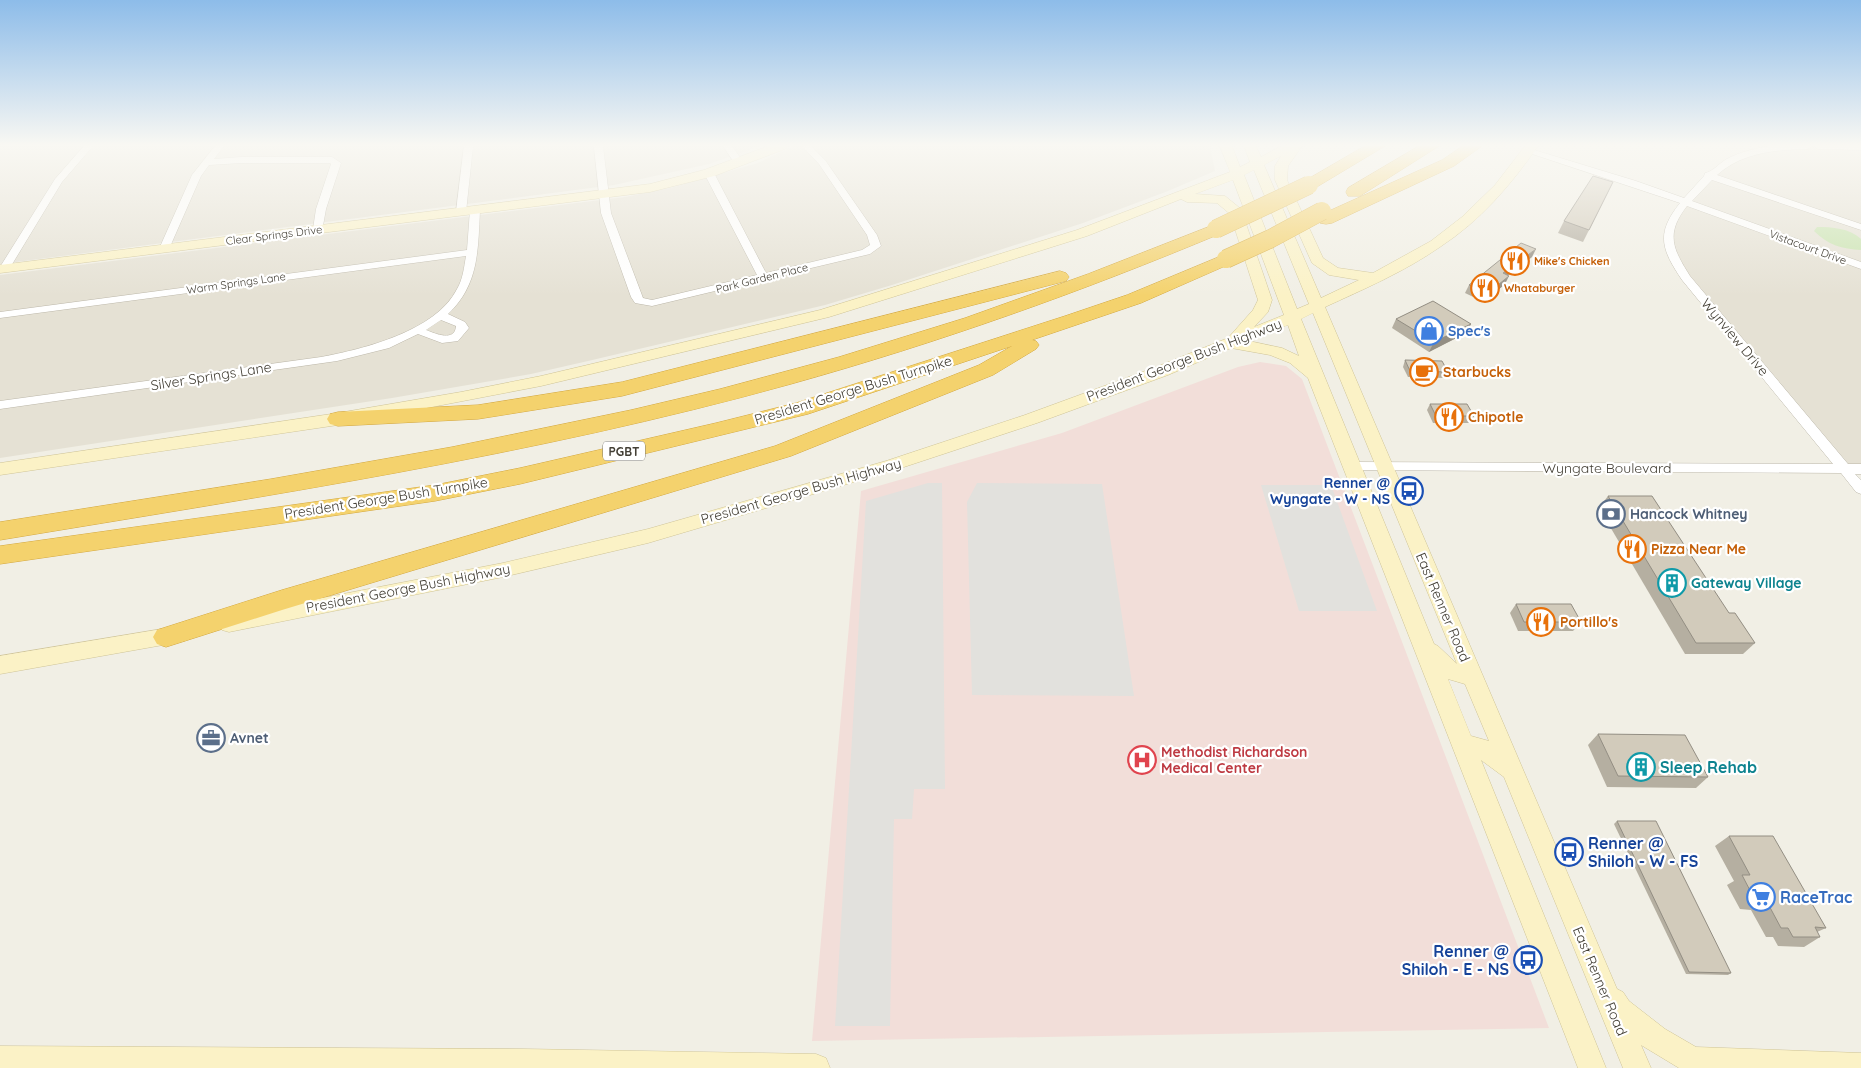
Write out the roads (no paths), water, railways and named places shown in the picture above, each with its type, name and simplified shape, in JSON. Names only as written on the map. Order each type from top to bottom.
[{"type":"highway","name":"President George Bush Turnpike","points":[[0,531],[341,476],[673,408],[760,386],[1007,310],[1128,266],[1216,229],[1285,196]]},
{"type":"highway","points":[[1324,215],[1354,196]]},
{"type":"highway","points":[[1324,215],[1372,196]]},
{"type":"highway","name":"President George Bush Turnpike","points":[[0,555],[436,493],[520,476],[802,409],[1134,299],[1324,215]]},
{"type":"highway","points":[[338,419],[478,412],[622,389],[1086,270],[1128,266]]},
{"type":"highway","points":[[166,637],[282,600],[783,451],[986,370],[1072,320]]},
{"type":"highway","points":[[264,533],[436,493]]},
{"type":"main road","name":"Clear Springs Drive","points":[[2,269],[587,196]]},
{"type":"main road","points":[[0,470],[338,419],[541,381],[824,314],[1082,234],[1182,196]]},
{"type":"main road","points":[[1245,196],[1592,1068]]},
{"type":"main road","name":"East Renner Road","points":[[1271,196],[1637,1068]]},
{"type":"main road","points":[[1288,196],[1318,260],[1334,272],[1375,278]]},
{"type":"main road","name":"President George Bush Highway","points":[[1,666],[166,637],[503,570],[657,533],[818,487],[993,431],[1162,371],[1293,317],[1398,267],[1436,244],[1467,220],[1492,196]]},
{"type":"main road","points":[[1174,199],[1209,197],[1220,199],[1236,212],[1265,300],[1260,312],[1229,344]]},
{"type":"main road","points":[[1229,344],[1257,346],[1289,355],[1302,363],[1315,376]]},
{"type":"main road","points":[[1425,646],[1450,672],[1472,677]]},
{"type":"main road","points":[[1463,744],[1483,749],[1511,770]]},
{"type":"main road","points":[[1598,978],[1620,1010],[1655,1039],[1693,1061],[1861,1067]]},
{"type":"main road","points":[[0,1060],[816,1068]]},
{"type":"street","points":[[2,269],[49,196]]},
{"type":"street","points":[[164,249],[188,196]]},
{"type":"street","points":[[318,229],[325,196]]},
{"type":"street","points":[[461,212],[463,196]]},
{"type":"street","points":[[602,196],[606,213],[636,297],[639,301],[645,303]]},
{"type":"street","points":[[721,196],[764,278]]},
{"type":"street","name":"Park Garden Place","points":[[645,303],[764,278],[866,252],[876,246],[872,235],[845,196]]},
{"type":"street","name":"Vistacourt Drive","points":[[1668,196],[1861,266]]},
{"type":"street","name":"Wynview Drive","points":[[1691,196],[1673,217],[1668,237],[1672,255],[1686,278],[1861,489]]},
{"type":"street","points":[[1769,196],[1861,227]]},
{"type":"street","name":"Silver Springs Lane","points":[[0,405],[160,384],[343,356],[384,345],[417,329],[440,314],[458,297],[466,283],[472,252],[475,210]]},
{"type":"street","name":"Warm Springs Lane","points":[[0,315],[472,252]]},
{"type":"street","points":[[417,329],[439,340],[449,339],[460,333],[463,328],[461,324],[440,314]]},
{"type":"street","name":"Wyngate Boulevard","points":[[1353,467],[1861,469]]},
{"type":"place","name":"Mike's Chicken","points":[[1515,261]]},
{"type":"place","name":"Whataburger","points":[[1485,288]]},
{"type":"place","name":"Spec's","points":[[1429,331]]},
{"type":"place","name":"Starbucks","points":[[1424,372]]},
{"type":"place","name":"Chipotle","points":[[1449,417]]},
{"type":"place","name":"Renner @ Wyngate - W - NS","points":[[1409,491]]},
{"type":"place","name":"Hancock Whitney","points":[[1611,514]]},
{"type":"place","name":"Pizza Near Me","points":[[1632,549]]},
{"type":"place","name":"Gateway Village","points":[[1672,583]]},
{"type":"place","name":"Portillo's","points":[[1541,622]]},
{"type":"place","name":"Avnet","points":[[211,738]]},
{"type":"place","name":"Methodist Richardson Medical Center","points":[[1142,760]]},
{"type":"place","name":"Sleep Rehab","points":[[1641,767]]},
{"type":"place","name":"Renner @ Shiloh - W - FS","points":[[1569,852]]},
{"type":"place","name":"RaceTrac","points":[[1761,897]]},
{"type":"place","name":"Renner @ Shiloh - E - NS","points":[[1528,960]]}]
